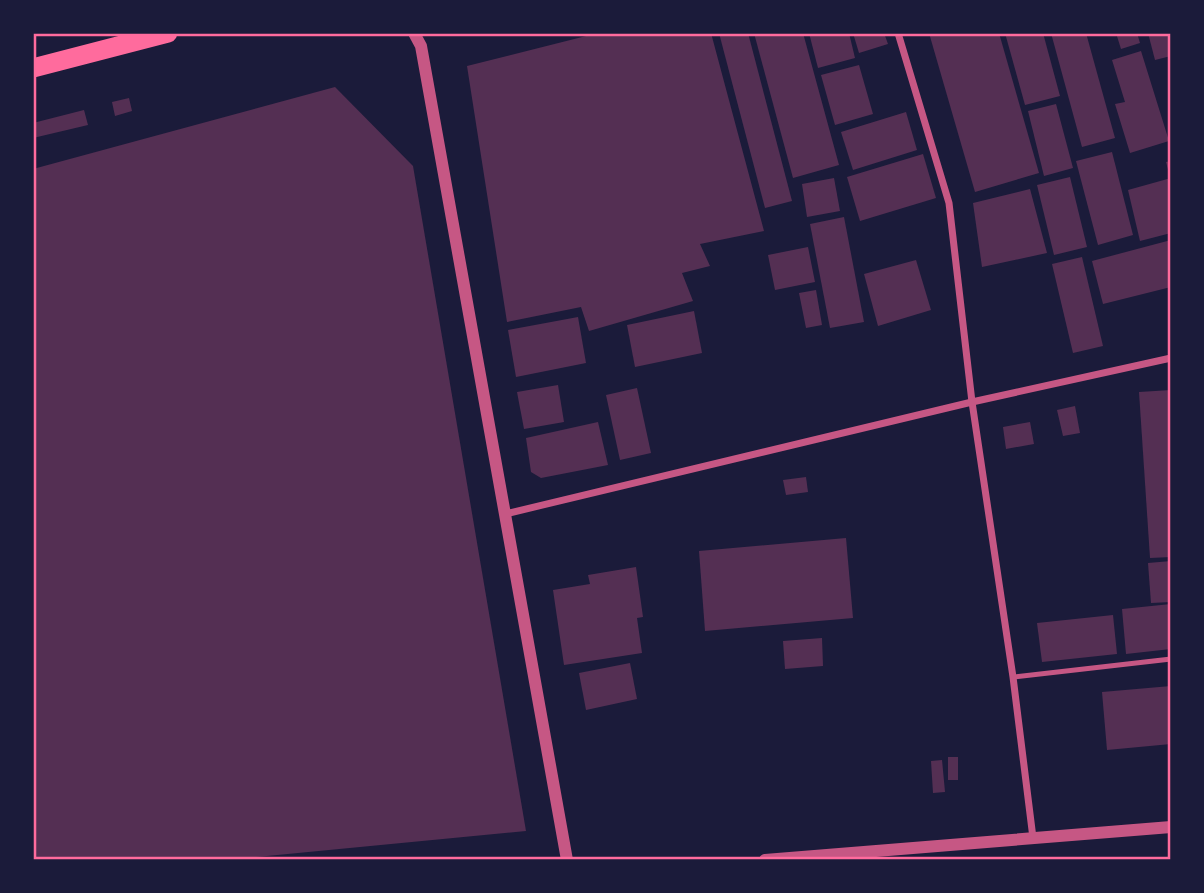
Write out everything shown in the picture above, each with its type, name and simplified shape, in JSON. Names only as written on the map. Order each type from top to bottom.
[{"type":"highway","points":[[33,68],[168,33]]},
{"type":"street","points":[[414,33],[421,46],[567,860]]},
{"type":"street","points":[[898,33],[949,203],[972,402],[1013,677],[1033,839]]},
{"type":"street","points":[[505,514],[972,402],[1171,358]]},
{"type":"street","points":[[765,860],[1171,827]]},
{"type":"lane","points":[[1013,677],[1171,659]]},
{"type":"building","points":[[598,33],[711,33],[764,231],[700,244],[710,266],[682,273],[693,301],[589,331],[581,307],[507,322],[467,66]]},
{"type":"building","points":[[719,33],[748,33],[792,201],[765,208]]},
{"type":"building","points":[[754,33],[803,33],[839,165],[793,178]]},
{"type":"building","points":[[809,33],[849,33],[855,58],[818,68]]},
{"type":"building","points":[[853,33],[884,33],[888,44],[859,53]]},
{"type":"building","points":[[929,33],[999,33],[1039,173],[975,192]]},
{"type":"building","points":[[1005,33],[1043,33],[1060,96],[1025,105]]},
{"type":"building","points":[[1051,33],[1086,33],[1115,138],[1082,147]]},
{"type":"building","points":[[1116,33],[1137,33],[1140,43],[1121,49]]},
{"type":"building","points":[[1148,33],[1171,33],[1171,56],[1155,60]]},
{"type":"building","points":[[1141,51],[1169,141],[1130,153],[1115,104],[1125,102],[1112,60]]},
{"type":"building","points":[[859,65],[873,114],[835,125],[821,75]]},
{"type":"building","points":[[335,87],[413,166],[526,831],[225,860],[33,860],[33,169]]},
{"type":"building","points":[[129,98],[132,111],[115,116],[112,102]]},
{"type":"building","points":[[1056,104],[1073,168],[1044,176],[1028,111]]},
{"type":"building","points":[[84,110],[88,125],[33,138],[33,123]]},
{"type":"building","points":[[906,112],[917,150],[853,170],[841,132]]},
{"type":"building","points":[[1112,152],[1133,235],[1098,245],[1076,161]]},
{"type":"building","points":[[923,154],[936,198],[860,221],[847,177]]},
{"type":"building","points":[[1171,161],[1171,177],[1170,177],[1166,162]]},
{"type":"building","points":[[1070,177],[1087,247],[1054,255],[1037,185]]},
{"type":"building","points":[[834,178],[840,211],[807,217],[802,184]]},
{"type":"building","points":[[1171,178],[1171,233],[1140,241],[1128,190]]},
{"type":"building","points":[[1030,189],[1047,253],[982,267],[973,203]]},
{"type":"building","points":[[844,217],[864,322],[830,328],[810,224]]},
{"type":"building","points":[[1171,240],[1171,287],[1103,304],[1092,261]]},
{"type":"building","points":[[808,247],[815,282],[775,290],[768,255]]},
{"type":"building","points":[[1082,257],[1103,346],[1073,353],[1052,264]]},
{"type":"building","points":[[916,260],[931,310],[878,326],[864,274]]},
{"type":"building","points":[[816,290],[822,325],[806,328],[799,293]]},
{"type":"building","points":[[694,311],[702,353],[635,367],[627,325]]},
{"type":"building","points":[[578,317],[586,363],[516,377],[508,330]]},
{"type":"building","points":[[558,385],[564,422],[524,429],[517,392]]},
{"type":"building","points":[[637,388],[651,453],[620,460],[606,395]]},
{"type":"building","points":[[1171,390],[1171,557],[1150,558],[1139,392]]},
{"type":"building","points":[[1075,406],[1080,433],[1063,436],[1057,410]]},
{"type":"building","points":[[598,422],[608,465],[541,478],[531,472],[526,438]]},
{"type":"building","points":[[1030,422],[1034,444],[1006,449],[1003,427]]},
{"type":"building","points":[[806,477],[808,492],[786,495],[783,480]]},
{"type":"building","points":[[846,538],[853,618],[705,631],[699,551]]},
{"type":"building","points":[[1171,561],[1171,602],[1151,603],[1148,563]]},
{"type":"building","points":[[636,567],[643,617],[637,618],[642,653],[564,665],[553,590],[590,584],[588,575]]},
{"type":"building","points":[[1171,604],[1171,649],[1126,654],[1122,609]]},
{"type":"building","points":[[1113,615],[1117,654],[1042,662],[1037,623]]},
{"type":"building","points":[[822,638],[823,666],[785,669],[783,641]]},
{"type":"building","points":[[630,663],[637,699],[586,710],[579,673]]},
{"type":"building","points":[[1171,686],[1171,744],[1107,750],[1102,692]]},
{"type":"building","points":[[948,757],[958,757],[958,780],[948,780]]},
{"type":"building","points":[[942,760],[945,792],[933,793],[931,761]]}]
